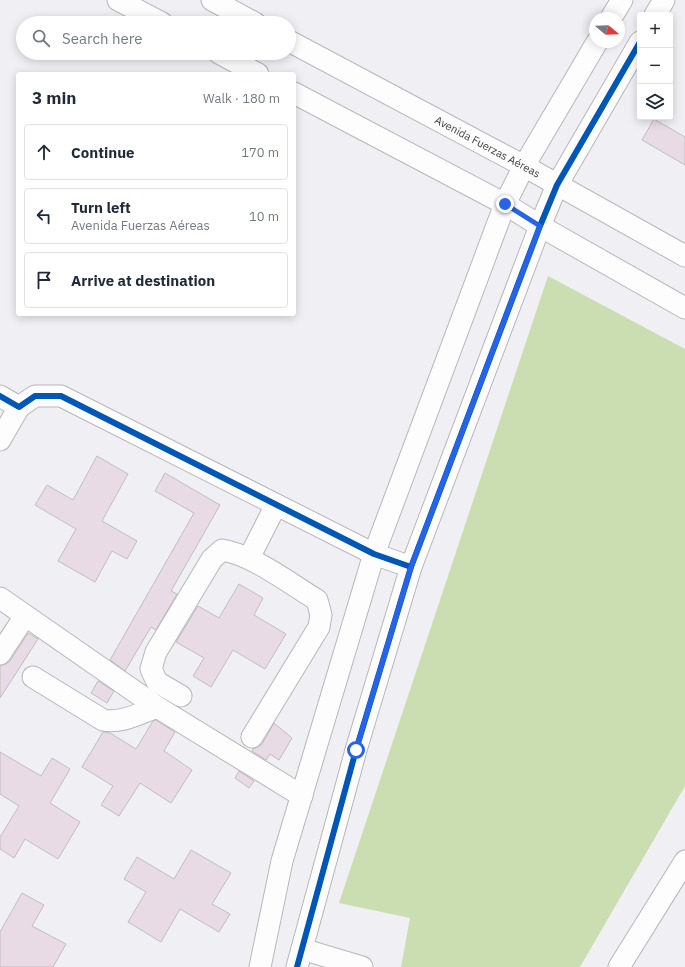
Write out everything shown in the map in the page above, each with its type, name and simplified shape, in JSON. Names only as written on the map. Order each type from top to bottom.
[{"type":"street","points":[[118,0],[149,16]]},
{"type":"street","points":[[212,0],[242,16]]},
{"type":"street","points":[[615,12],[622,0]]},
{"type":"street","points":[[657,12],[664,0]]},
{"type":"street","name":"Avenida Fuerzas Aéreas","points":[[296,45],[524,166],[685,256]]},
{"type":"street","points":[[362,967],[299,958],[356,750],[411,567],[540,226],[557,185],[637,47]]},
{"type":"street","points":[[260,967],[282,861],[374,554],[505,204],[524,166],[593,48]]},
{"type":"street","points":[[232,60],[254,72]]},
{"type":"street","points":[[296,94],[505,204],[540,226],[685,308]]},
{"type":"street","points":[[0,396],[19,407]]},
{"type":"street","points":[[0,440],[19,407],[35,396],[61,396],[374,554],[411,567]]},
{"type":"street","points":[[249,558],[276,505]]},
{"type":"street","points":[[181,696],[157,682],[151,668],[156,652],[212,559],[222,550],[234,552],[249,558],[317,600],[321,615],[319,626],[252,737]]},
{"type":"street","points":[[0,598],[157,707],[302,796]]},
{"type":"street","points":[[0,654],[25,616]]},
{"type":"street","points":[[33,677],[103,720],[111,722],[122,720],[157,707]]},
{"type":"street","points":[[619,967],[685,861]]},
{"type":"green space","points":[[548,276],[685,349],[685,786],[580,967],[401,967],[410,918],[339,903]]},
{"type":"building","points":[[653,120],[685,137],[685,165],[642,140]]},
{"type":"building","points":[[97,456],[128,474],[102,521],[137,541],[127,559],[112,551],[95,582],[58,561],[76,529],[35,505],[47,485],[73,500]]},
{"type":"building","points":[[165,473],[220,505],[171,591],[177,594],[156,630],[151,627],[125,671],[110,660],[194,513],[155,491]]},
{"type":"building","points":[[239,584],[263,598],[254,615],[286,634],[265,669],[233,650],[211,687],[193,676],[204,658],[176,642],[198,606],[219,618]]},
{"type":"building","points":[[28,633],[38,639],[0,698],[0,666],[10,661]]},
{"type":"building","points":[[98,681],[114,691],[107,703],[91,693]]},
{"type":"building","points":[[156,720],[175,732],[164,751],[192,770],[171,803],[140,783],[119,816],[101,805],[113,786],[82,767],[103,732],[110,733],[136,749],[153,721]]},
{"type":"building","points":[[274,723],[292,738],[279,760],[270,754],[266,760],[252,751],[262,744]]},
{"type":"building","points":[[0,752],[41,776],[52,758],[70,769],[50,803],[80,822],[58,859],[25,839],[14,858],[0,849],[0,837],[19,806],[0,794]]},
{"type":"building","points":[[239,771],[254,781],[249,788],[235,778]]},
{"type":"building","points":[[191,850],[231,873],[212,904],[230,914],[219,932],[180,909],[161,942],[128,922],[146,892],[124,879],[137,857],[174,879]]},
{"type":"building","points":[[22,893],[44,905],[32,926],[66,944],[53,967],[0,967],[0,932]]},
{"type":"cycle path","points":[[297,967],[356,750],[411,567],[540,226],[557,185],[637,47]]},
{"type":"cycle path","points":[[0,396],[19,407],[35,396],[61,396],[374,554],[411,567]]},
{"type":"route","points":[[356,750],[411,567],[540,226],[505,204]]}]
